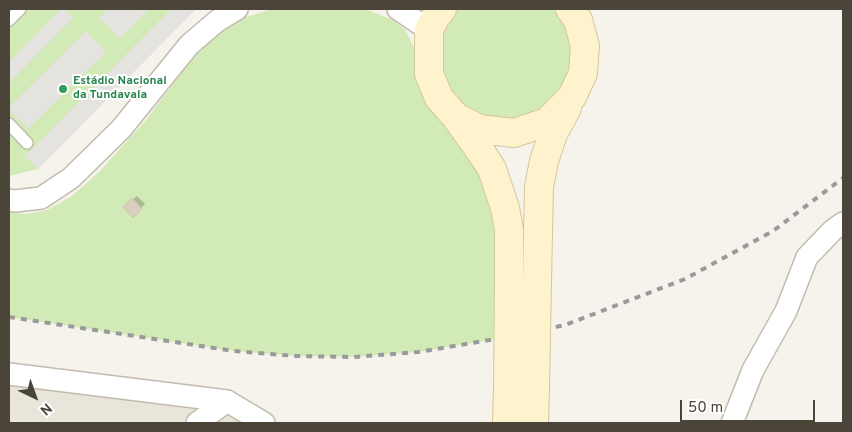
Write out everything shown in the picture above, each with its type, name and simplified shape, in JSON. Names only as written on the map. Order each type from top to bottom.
[{"type":"street","points":[[9,200],[42,198],[71,178],[121,129],[189,45],[217,21],[238,9]]},
{"type":"street","points":[[398,9],[432,18],[429,74],[439,98],[456,117],[492,169],[505,208],[509,230],[507,423]]},
{"type":"street","points":[[534,423],[539,187],[544,161],[553,134],[583,73],[585,46],[578,20],[570,9]]},
{"type":"street","points":[[456,117],[479,129],[514,133],[547,122],[572,98]]},
{"type":"street","points":[[732,423],[753,370],[786,311],[807,257],[833,230],[843,223]]},
{"type":"street","points":[[9,374],[227,401],[264,423]]},
{"type":"street","points":[[197,423],[227,401]]},
{"type":"lane","points":[[9,20],[20,9]]},
{"type":"lane","points":[[9,124],[28,143]]},
{"type":"shaded area","points":[[61,9],[64,9],[73,18],[9,83],[9,62]]},
{"type":"shaded area","points":[[107,9],[149,9],[120,38],[99,18]]},
{"type":"shaded area","points":[[171,9],[196,9],[38,169],[25,156]]},
{"type":"shaded area","points":[[86,31],[106,52],[28,129],[9,110],[9,107]]},
{"type":"shaded area","points":[[9,374],[227,401],[264,423],[9,423]]},
{"type":"green space","name":"Estádio Nacional da Tundavala","points":[[9,9],[196,9],[38,169],[9,176]]},
{"type":"green space","points":[[272,9],[365,9],[393,20],[405,30],[481,170],[496,217],[496,339],[418,352],[354,357],[296,356],[234,351],[9,317],[9,212],[27,214],[47,210],[72,196],[100,171],[146,120],[200,48],[233,21]]},
{"type":"green space","points":[[457,9],[555,9],[562,16],[572,37],[574,60],[567,83],[537,114],[516,121],[474,114],[457,101],[445,84],[439,63],[439,42],[447,21]]},
{"type":"building","points":[[132,198],[142,209],[133,218],[123,207]]},
{"type":"railway","points":[[9,317],[234,351],[296,356],[354,357],[418,352],[565,325],[685,279],[773,231],[843,178]]},
{"type":"place","name":"Estádio Nacional da Tundavala","points":[[63,89]]}]
